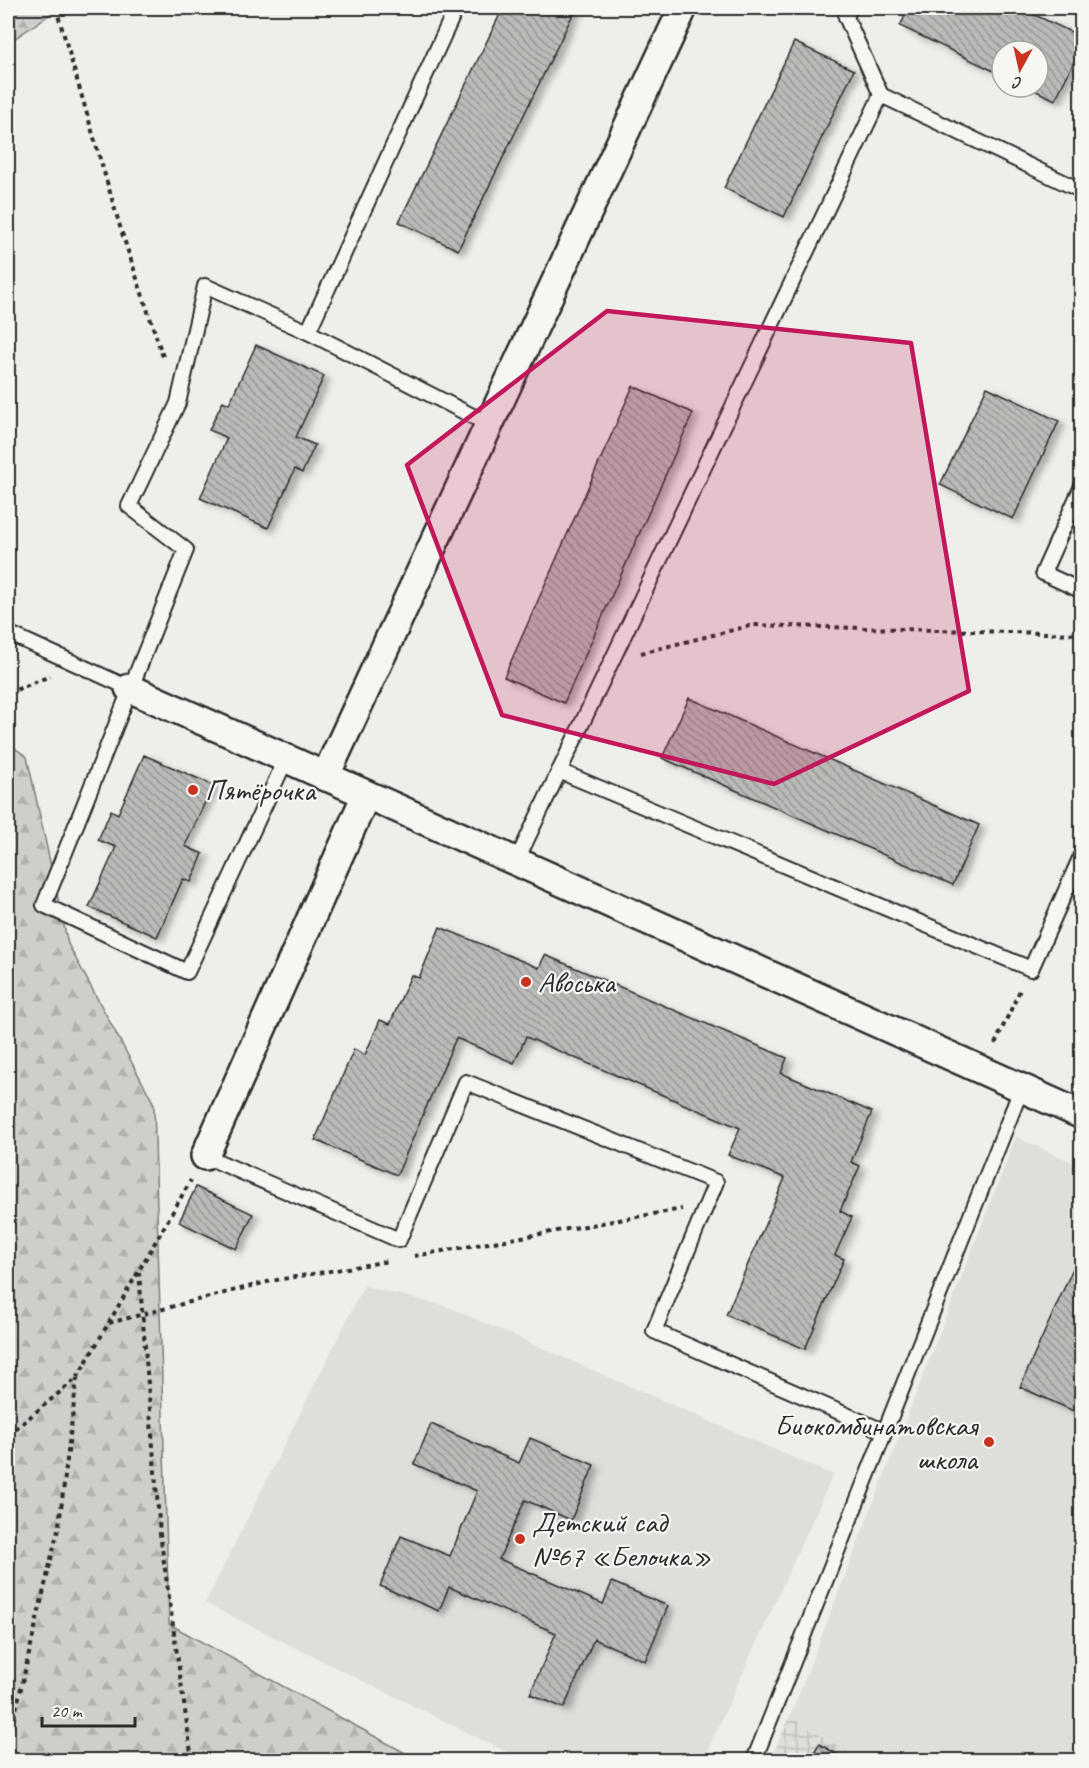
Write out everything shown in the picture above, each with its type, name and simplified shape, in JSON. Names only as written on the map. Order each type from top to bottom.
[{"type":"street","points":[[326,777],[682,8]]},
{"type":"street","points":[[129,688],[1082,1114]]},
{"type":"street","points":[[205,1156],[366,795]]},
{"type":"lane","points":[[308,332],[456,8]]},
{"type":"lane","points":[[850,8],[846,17],[880,95],[1082,191]]},
{"type":"lane","points":[[516,862],[880,95]]},
{"type":"lane","points":[[286,759],[187,972],[44,905],[186,550],[129,506],[178,404],[205,286],[308,332],[488,424]]},
{"type":"lane","points":[[1082,486],[1042,573],[1082,591]]},
{"type":"lane","points":[[8,633],[129,688]]},
{"type":"lane","points":[[559,771],[1031,969],[1082,854]]},
{"type":"lane","points":[[205,1156],[399,1240],[466,1082],[716,1182],[654,1331],[883,1431]]},
{"type":"lane","points":[[754,1761],[883,1431],[1022,1087]]},
{"type":"path","points":[[56,8],[121,230],[178,404]]},
{"type":"path","points":[[612,661],[753,625],[1082,634]]},
{"type":"path","points":[[8,693],[79,665]]},
{"type":"path","points":[[993,1047],[1031,969]]},
{"type":"path","points":[[8,1436],[77,1378],[205,1156]]},
{"type":"path","points":[[412,1257],[706,1205]]},
{"type":"path","points":[[109,1323],[271,1281],[400,1259]]},
{"type":"path","points":[[139,1272],[160,1534],[192,1761]]},
{"type":"path","points":[[8,1744],[59,1525],[77,1378]]},
{"type":"highlighted area","points":[[607,311],[911,343],[969,691],[774,784],[502,715],[407,465]]},
{"type":"shaded area","name":"Биокомбинатовская школа","points":[[1016,1137],[1081,1166],[1081,1760],[862,1760],[790,1717]]},
{"type":"shaded area","name":"Детский сад №67 «Белочка»","points":[[364,1286],[446,1306],[833,1475],[703,1760],[523,1760],[205,1603]]},
{"type":"shaded area","points":[[790,1717],[862,1760],[770,1760]]},
{"type":"green space","points":[[8,8],[59,8],[8,43]]},
{"type":"green space","points":[[8,743],[27,757],[68,944],[154,1104],[169,1624],[418,1760],[8,1760]]},
{"type":"building","points":[[503,8],[576,8],[458,250],[399,222]]},
{"type":"building","points":[[909,8],[1020,8],[1082,37],[1082,46],[1055,100],[1050,98],[1050,39],[990,39],[990,69],[900,26]]},
{"type":"building","points":[[794,42],[854,70],[784,217],[724,188]]},
{"type":"building","points":[[256,345],[324,376],[296,437],[315,445],[302,473],[295,469],[268,528],[200,498],[227,438],[209,430],[223,401],[229,404]]},
{"type":"building","points":[[633,386],[693,413],[564,703],[504,677]]},
{"type":"building","points":[[987,387],[1059,421],[1013,519],[940,485]]},
{"type":"building","points":[[689,698],[979,825],[953,885],[662,758]]},
{"type":"building","points":[[144,755],[213,785],[185,846],[203,854],[191,882],[183,879],[157,937],[89,907],[116,847],[98,840],[111,810],[118,814]]},
{"type":"building","points":[[440,927],[539,968],[545,955],[787,1058],[781,1073],[872,1112],[851,1162],[860,1166],[840,1211],[852,1217],[835,1255],[844,1259],[805,1349],[726,1315],[785,1178],[728,1155],[740,1128],[526,1037],[514,1063],[456,1038],[397,1175],[315,1140],[354,1049],[365,1055],[380,1020],[390,1024],[411,975],[419,978]]},
{"type":"building","points":[[196,1187],[253,1214],[236,1249],[179,1222]]},
{"type":"building","points":[[1082,1248],[1082,1398],[1076,1412],[1020,1387]]},
{"type":"building","points":[[431,1424],[519,1463],[530,1438],[594,1465],[571,1520],[525,1500],[499,1559],[603,1604],[612,1582],[668,1606],[645,1661],[594,1639],[564,1708],[530,1694],[556,1633],[449,1587],[439,1611],[380,1586],[401,1536],[450,1556],[477,1491],[414,1464]]},
{"type":"building","points":[[819,1744],[847,1760],[809,1760]]},
{"type":"place","name":"Пятёрочка","points":[[193,790]]},
{"type":"place","name":"Авоська","points":[[526,982]]},
{"type":"place","name":"Биокомбинатовская школа","points":[[989,1442]]},
{"type":"place","name":"Детский сад №67 «Белочка»","points":[[520,1539]]}]
